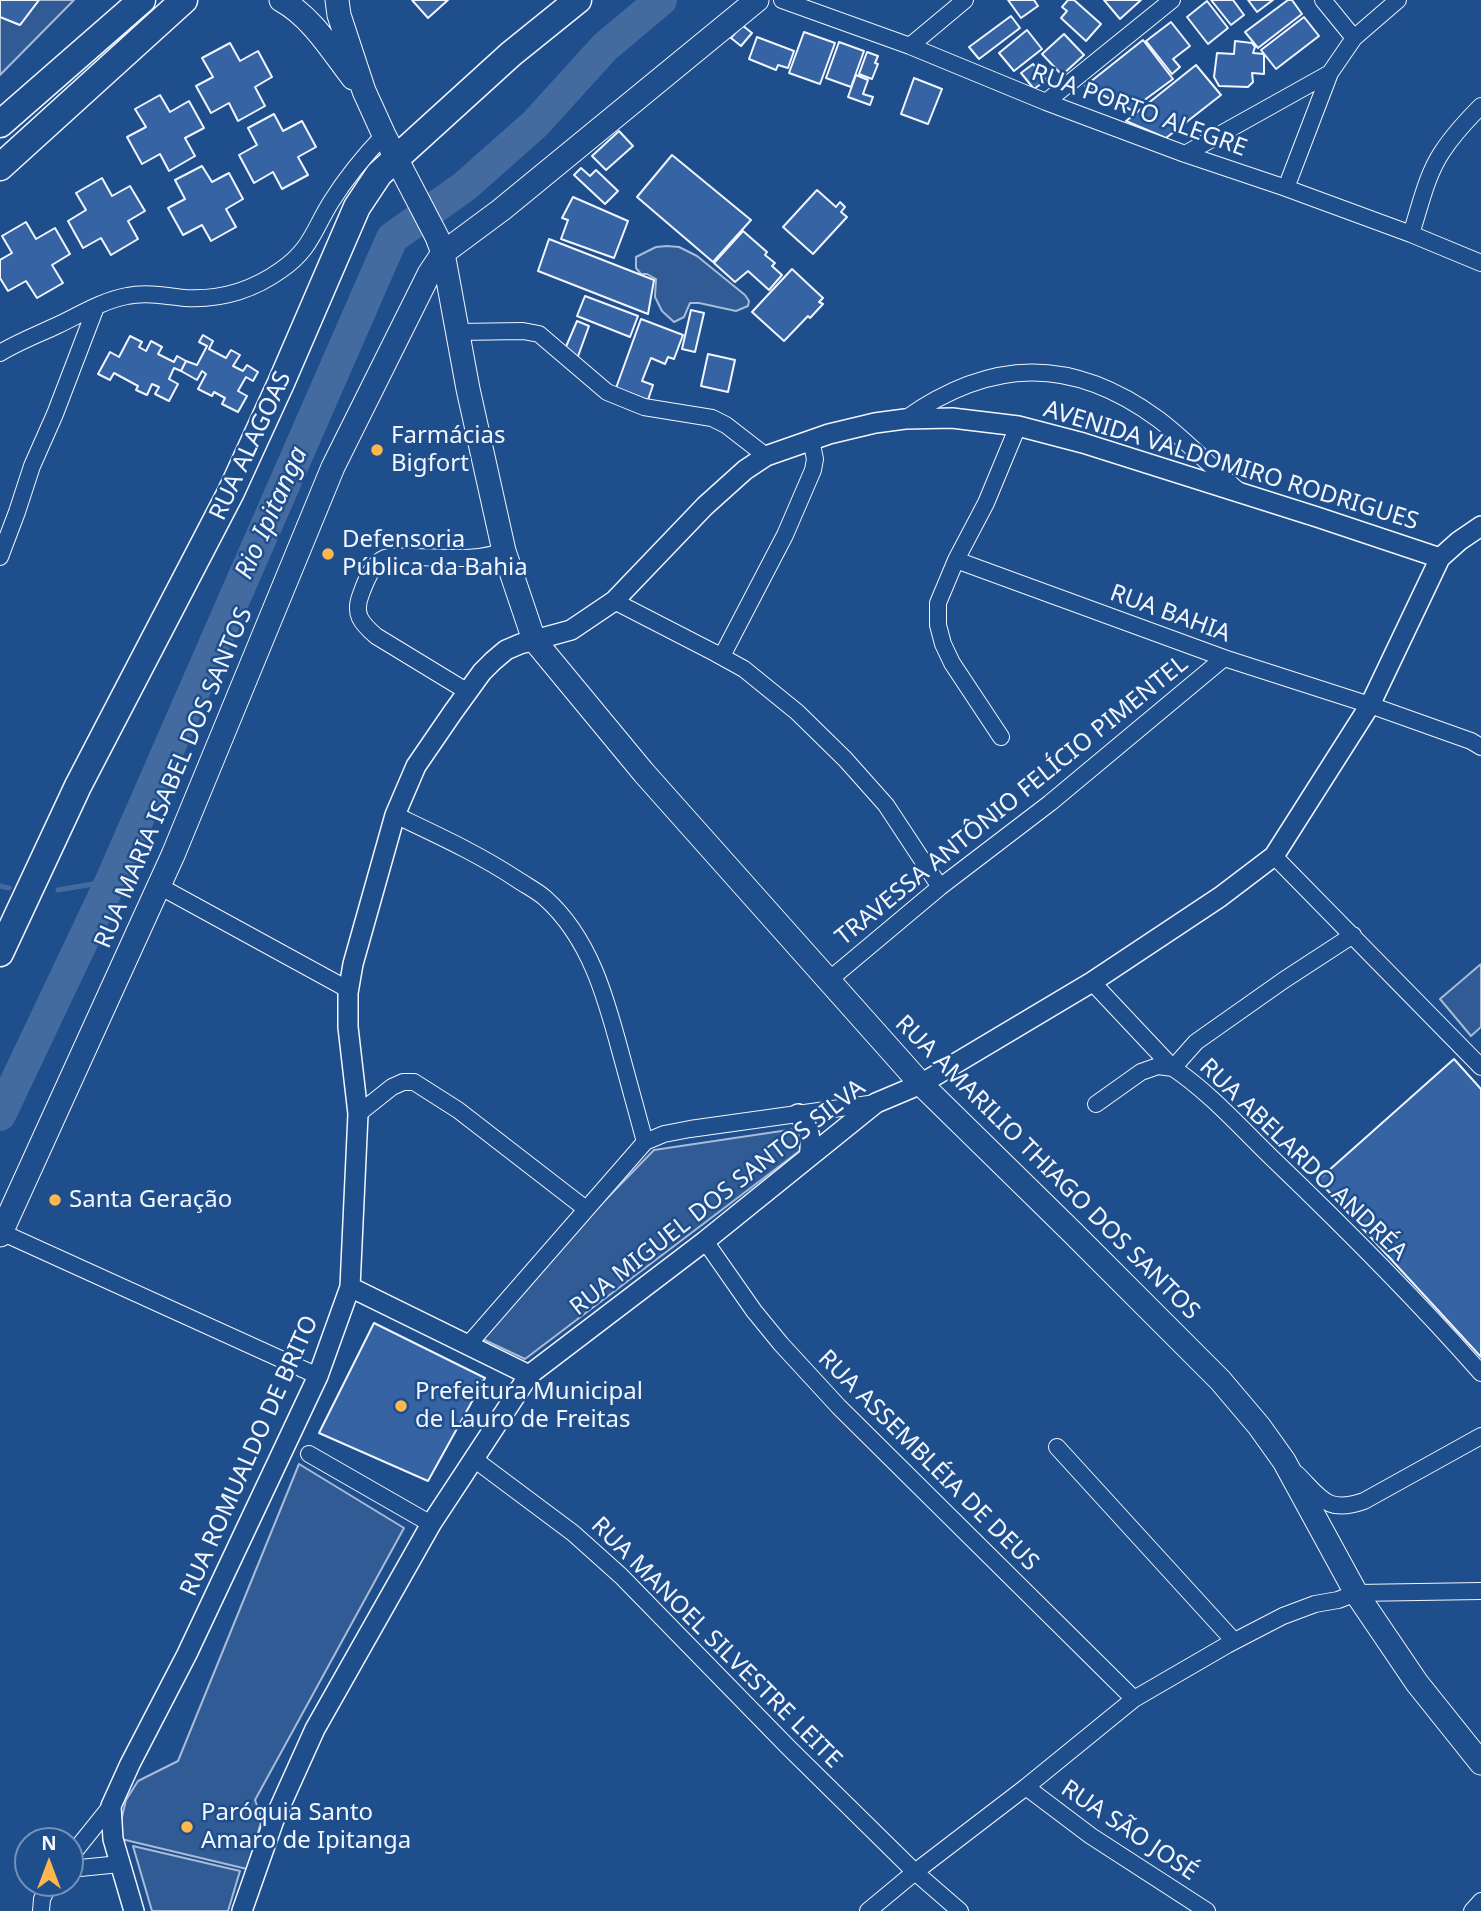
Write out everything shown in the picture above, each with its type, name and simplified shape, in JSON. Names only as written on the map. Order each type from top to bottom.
[{"type":"main road","points":[[0,124],[142,0]]},
{"type":"main road","points":[[0,167],[184,0]]},
{"type":"main road","points":[[281,0],[313,26],[364,91]]},
{"type":"main road","points":[[337,0],[339,15],[364,91],[440,245],[504,551],[534,640]]},
{"type":"main road","name":"RUA ALAGOAS","points":[[0,953],[78,786],[232,492],[357,206],[379,174],[403,169],[511,54],[578,0]]},
{"type":"main road","name":"RUA MARIA ISABEL DOS SANTOS","points":[[1,1234],[159,886],[333,467],[440,245],[501,210],[757,0]]},
{"type":"main road","name":"RUA AMARILIO THIAGO DOS SANTOS","points":[[534,640],[644,773],[921,1084],[1220,1380],[1259,1426],[1284,1461],[1356,1593],[1417,1683],[1481,1763]]},
{"type":"street","name":"RUA PORTO ALEGRE","points":[[782,0],[910,46],[1046,102],[1411,234],[1481,263]]},
{"type":"street","points":[[910,46],[965,0]]},
{"type":"street","points":[[1046,102],[1172,0]]},
{"type":"street","points":[[1322,0],[1354,38]]},
{"type":"street","points":[[1286,188],[1330,72],[1354,38],[1398,0]]},
{"type":"street","points":[[1185,154],[1330,72]]},
{"type":"street","points":[[1411,234],[1426,185],[1440,154],[1481,106]]},
{"type":"street","points":[[0,353],[127,295],[220,297],[268,279],[308,247],[333,199],[365,155],[384,135]]},
{"type":"street","points":[[0,557],[32,466],[96,307]]},
{"type":"street","points":[[458,332],[523,331],[539,334],[607,392],[643,407],[712,418],[726,425],[766,456]]},
{"type":"street","points":[[905,419],[924,406],[971,383],[1018,372],[1052,373],[1082,379],[1124,397],[1159,420],[1240,493]]},
{"type":"street","name":"AVENIDA VALDOMIRO RODRIGUES","points":[[534,640],[571,630],[614,601],[705,506],[745,470],[766,456],[811,440],[875,423],[905,419],[952,418],[1018,426],[1083,443],[1440,558]]},
{"type":"street","points":[[1001,737],[952,663],[943,644],[938,625],[938,603],[986,503],[1018,426]]},
{"type":"street","points":[[722,656],[785,535],[813,470],[815,459],[811,440]]},
{"type":"street","points":[[1440,558],[1481,526]]},
{"type":"street","points":[[468,692],[376,636],[363,625],[357,612],[359,598],[374,567],[384,558],[485,557],[504,551]]},
{"type":"street","name":"RUA MIGUEL DOS SANTOS SILVA","points":[[242,1911],[274,1820],[315,1729],[431,1524],[529,1375],[705,1241],[876,1103],[921,1084],[1092,982],[1220,897],[1274,856],[1370,705],[1440,558]]},
{"type":"street","name":"RUA BAHIA","points":[[956,561],[1224,658],[1370,705],[1481,747]]},
{"type":"street","points":[[614,601],[744,669],[797,712],[845,759],[886,805],[940,887]]},
{"type":"street","name":"RUA ROMUALDO DE BRITO","points":[[134,1911],[113,1839],[111,1806],[187,1654],[317,1376],[350,1287],[358,1114],[348,1027],[349,990],[353,964],[395,815],[416,766],[482,672],[506,650],[534,640]]},
{"type":"street","name":"TRAVESSA ANTÔNIO FELÍCIO PIMENTEL","points":[[829,980],[940,887],[1050,803],[1224,658]]},
{"type":"street","points":[[395,815],[466,849],[507,873],[544,898],[569,924],[587,952],[601,985],[645,1142]]},
{"type":"street","points":[[1274,856],[1481,1067]]},
{"type":"street","points":[[159,886],[349,990]]},
{"type":"street","points":[[1096,1104],[1141,1072],[1158,1066],[1172,1068],[1196,1042],[1353,935]]},
{"type":"street","name":"RUA ABELARDO ANDRÉA","points":[[1092,982],[1172,1068],[1204,1093],[1326,1209],[1481,1373]]},
{"type":"street","points":[[358,1114],[392,1087],[403,1082],[414,1082],[458,1110],[586,1209]]},
{"type":"street","points":[[468,1345],[645,1142],[664,1133],[876,1103]]},
{"type":"street","points":[[798,1114],[806,1123],[810,1135],[809,1157]]},
{"type":"street","points":[[1,1234],[317,1376]]},
{"type":"street","name":"RUA ASSEMBLÉIA DE DEUS","points":[[705,1241],[754,1311],[839,1407],[1135,1699]]},
{"type":"street","points":[[350,1287],[529,1375]]},
{"type":"street","points":[[1284,1461],[1327,1503],[1339,1507],[1349,1506],[1364,1501],[1481,1436]]},
{"type":"street","points":[[1056,1447],[1234,1641]]},
{"type":"street","points":[[309,1454],[431,1524]]},
{"type":"street","name":"RUA MANOEL SILVESTRE LEITE","points":[[474,1459],[573,1533],[621,1576],[761,1721],[915,1872],[960,1911]]},
{"type":"street","points":[[868,1911],[1135,1699],[1234,1641],[1283,1616],[1356,1593],[1481,1591]]},
{"type":"street","name":"RUA SÃO JOSÉ","points":[[1026,1787],[1091,1836],[1207,1911]]},
{"type":"street","points":[[84,1840],[111,1806]]},
{"type":"street","points":[[84,1868],[120,1864]]},
{"type":"street","points":[[1472,1911],[1481,1901]]},
{"type":"shaded area","points":[[39,0],[74,0],[0,75],[0,17],[20,25]]},
{"type":"shaded area","points":[[656,247],[679,247],[697,256],[745,295],[749,301],[748,306],[736,311],[690,303],[684,317],[674,322],[662,311],[655,297],[656,279],[641,274],[636,268],[636,257]]},
{"type":"shaded area","points":[[1481,964],[1481,1027],[1471,1036],[1440,999]]},
{"type":"shaded area","points":[[795,1129],[806,1146],[525,1359],[474,1335],[654,1150]]},
{"type":"shaded area","points":[[299,1464],[404,1528],[255,1800],[262,1819],[247,1869],[117,1838],[126,1800],[138,1781],[178,1761]]},
{"type":"shaded area","points":[[133,1846],[240,1871],[228,1911],[152,1911]]},
{"type":"building","points":[[0,0],[39,0],[20,25],[0,17]]},
{"type":"building","points":[[412,0],[448,0],[428,18]]},
{"type":"building","points":[[1008,0],[1034,0],[1038,6],[1021,18]]},
{"type":"building","points":[[1068,0],[1074,0],[1101,24],[1086,41],[1061,18],[1067,11],[1062,7]]},
{"type":"building","points":[[1104,0],[1141,0],[1120,19]]},
{"type":"building","points":[[1211,0],[1233,0],[1244,15],[1231,25]]},
{"type":"building","points":[[1248,0],[1273,0],[1257,12]]},
{"type":"building","points":[[1288,0],[1292,0],[1302,14],[1258,48],[1245,32]]},
{"type":"building","points":[[1207,1],[1228,28],[1208,44],[1187,17]]},
{"type":"building","points":[[1011,16],[1020,28],[979,59],[969,47]]},
{"type":"building","points":[[1304,17],[1319,36],[1276,69],[1261,50]]},
{"type":"building","points":[[1171,22],[1190,46],[1173,59],[1180,67],[1172,74],[1146,41]]},
{"type":"building","points":[[742,25],[752,33],[741,46],[731,38]]},
{"type":"building","points":[[1027,30],[1042,49],[1014,71],[999,53]]},
{"type":"building","points":[[804,32],[835,43],[820,84],[789,73]]},
{"type":"building","points":[[1064,34],[1084,55],[1062,75],[1042,54]]},
{"type":"building","points":[[757,37],[794,51],[788,68],[778,65],[776,70],[749,59]]},
{"type":"building","points":[[1143,40],[1173,79],[1131,110],[1085,86]]},
{"type":"building","points":[[1235,41],[1252,43],[1255,47],[1253,53],[1264,54],[1264,74],[1252,73],[1253,82],[1248,87],[1219,86],[1214,77],[1217,53],[1234,54]]},
{"type":"building","points":[[839,42],[864,51],[851,87],[826,78]]},
{"type":"building","points":[[230,43],[240,61],[258,51],[272,77],[255,87],[265,106],[238,121],[229,103],[211,113],[196,86],[213,77],[202,58]]},
{"type":"building","points":[[867,52],[878,56],[872,79],[859,74]]},
{"type":"building","points":[[1033,64],[1046,80],[1034,89],[1021,73]]},
{"type":"building","points":[[1196,65],[1221,95],[1166,138],[1126,121]]},
{"type":"building","points":[[856,75],[868,80],[863,94],[873,97],[870,105],[848,97]]},
{"type":"building","points":[[914,78],[942,89],[928,124],[901,114]]},
{"type":"building","points":[[160,95],[170,112],[189,101],[204,128],[185,138],[195,156],[169,171],[160,154],[142,164],[127,137],[146,127],[135,109]]},
{"type":"building","points":[[274,114],[283,131],[302,121],[316,147],[298,157],[308,175],[282,189],[273,172],[254,183],[239,155],[257,145],[248,128]]},
{"type":"building","points":[[619,131],[633,146],[606,170],[592,156]]},
{"type":"building","points":[[672,155],[751,220],[713,262],[637,197]]},
{"type":"building","points":[[202,166],[212,182],[229,173],[243,199],[226,209],[236,227],[211,241],[202,225],[183,235],[168,208],[185,199],[175,180]]},
{"type":"building","points":[[581,168],[590,176],[596,170],[618,191],[605,204],[574,175]]},
{"type":"building","points":[[102,178],[112,196],[130,186],[145,211],[128,221],[138,239],[111,255],[101,238],[83,248],[68,221],[86,210],[76,193]]},
{"type":"building","points":[[817,190],[836,207],[840,202],[845,207],[841,212],[847,217],[813,254],[783,227]]},
{"type":"building","points":[[573,197],[628,221],[614,258],[561,239],[568,220],[562,218]]},
{"type":"building","points":[[26,222],[36,239],[55,228],[70,254],[52,265],[63,283],[37,298],[26,281],[8,291],[0,278],[0,260],[12,253],[2,236]]},
{"type":"building","points":[[743,231],[767,252],[765,255],[775,263],[772,266],[782,275],[769,290],[748,271],[735,282],[714,263]]},
{"type":"building","points":[[549,239],[654,280],[648,314],[538,271]]},
{"type":"building","points":[[792,269],[823,298],[819,302],[823,304],[784,341],[752,312]]},
{"type":"building","points":[[585,296],[638,316],[630,337],[577,316]]},
{"type":"building","points":[[691,310],[704,313],[695,352],[682,349]]},
{"type":"building","points":[[641,319],[683,335],[674,359],[668,357],[665,364],[651,358],[642,381],[653,385],[648,400],[616,388]]},
{"type":"building","points":[[577,321],[589,326],[577,359],[565,349]]},
{"type":"building","points":[[203,335],[213,341],[209,349],[226,358],[231,350],[240,355],[233,366],[243,371],[247,365],[258,372],[253,381],[246,377],[238,391],[247,396],[238,412],[222,404],[225,398],[214,392],[212,396],[198,389],[206,374],[202,371],[197,380],[181,371],[186,361],[197,365],[207,346],[199,342]]},
{"type":"building","points":[[130,336],[142,342],[139,347],[146,351],[151,341],[162,347],[158,354],[174,362],[177,356],[186,361],[181,371],[174,368],[169,379],[178,384],[169,401],[155,394],[159,387],[152,384],[147,395],[136,390],[138,386],[114,373],[110,380],[98,374],[110,352],[119,357]]},
{"type":"building","points":[[708,354],[735,360],[728,392],[701,386]]},
{"type":"building","points":[[1454,1059],[1481,1089],[1481,1357],[1318,1180]]},
{"type":"building","name":"Prefeitura Municipal de Lauro de Freitas","points":[[374,1323],[485,1378],[428,1481],[319,1433]]},
{"type":"waterway","name":"Rio Ipitanga","points":[[0,1115],[111,881],[392,238],[465,186],[535,124],[605,47],[661,0]]},
{"type":"waterway","points":[[58,890],[111,881]]},
{"type":"waterway","points":[[0,886],[9,888]]},
{"type":"place","name":"Farmácias Bigfort","points":[[377,450]]},
{"type":"place","name":"Defensoria Pública da Bahia","points":[[328,554]]},
{"type":"place","name":"Santa Geração","points":[[55,1200]]},
{"type":"place","name":"Prefeitura Municipal de Lauro de Freitas","points":[[401,1406]]},
{"type":"place","name":"Paróquia Santo Amaro de Ipitanga","points":[[187,1827]]}]
